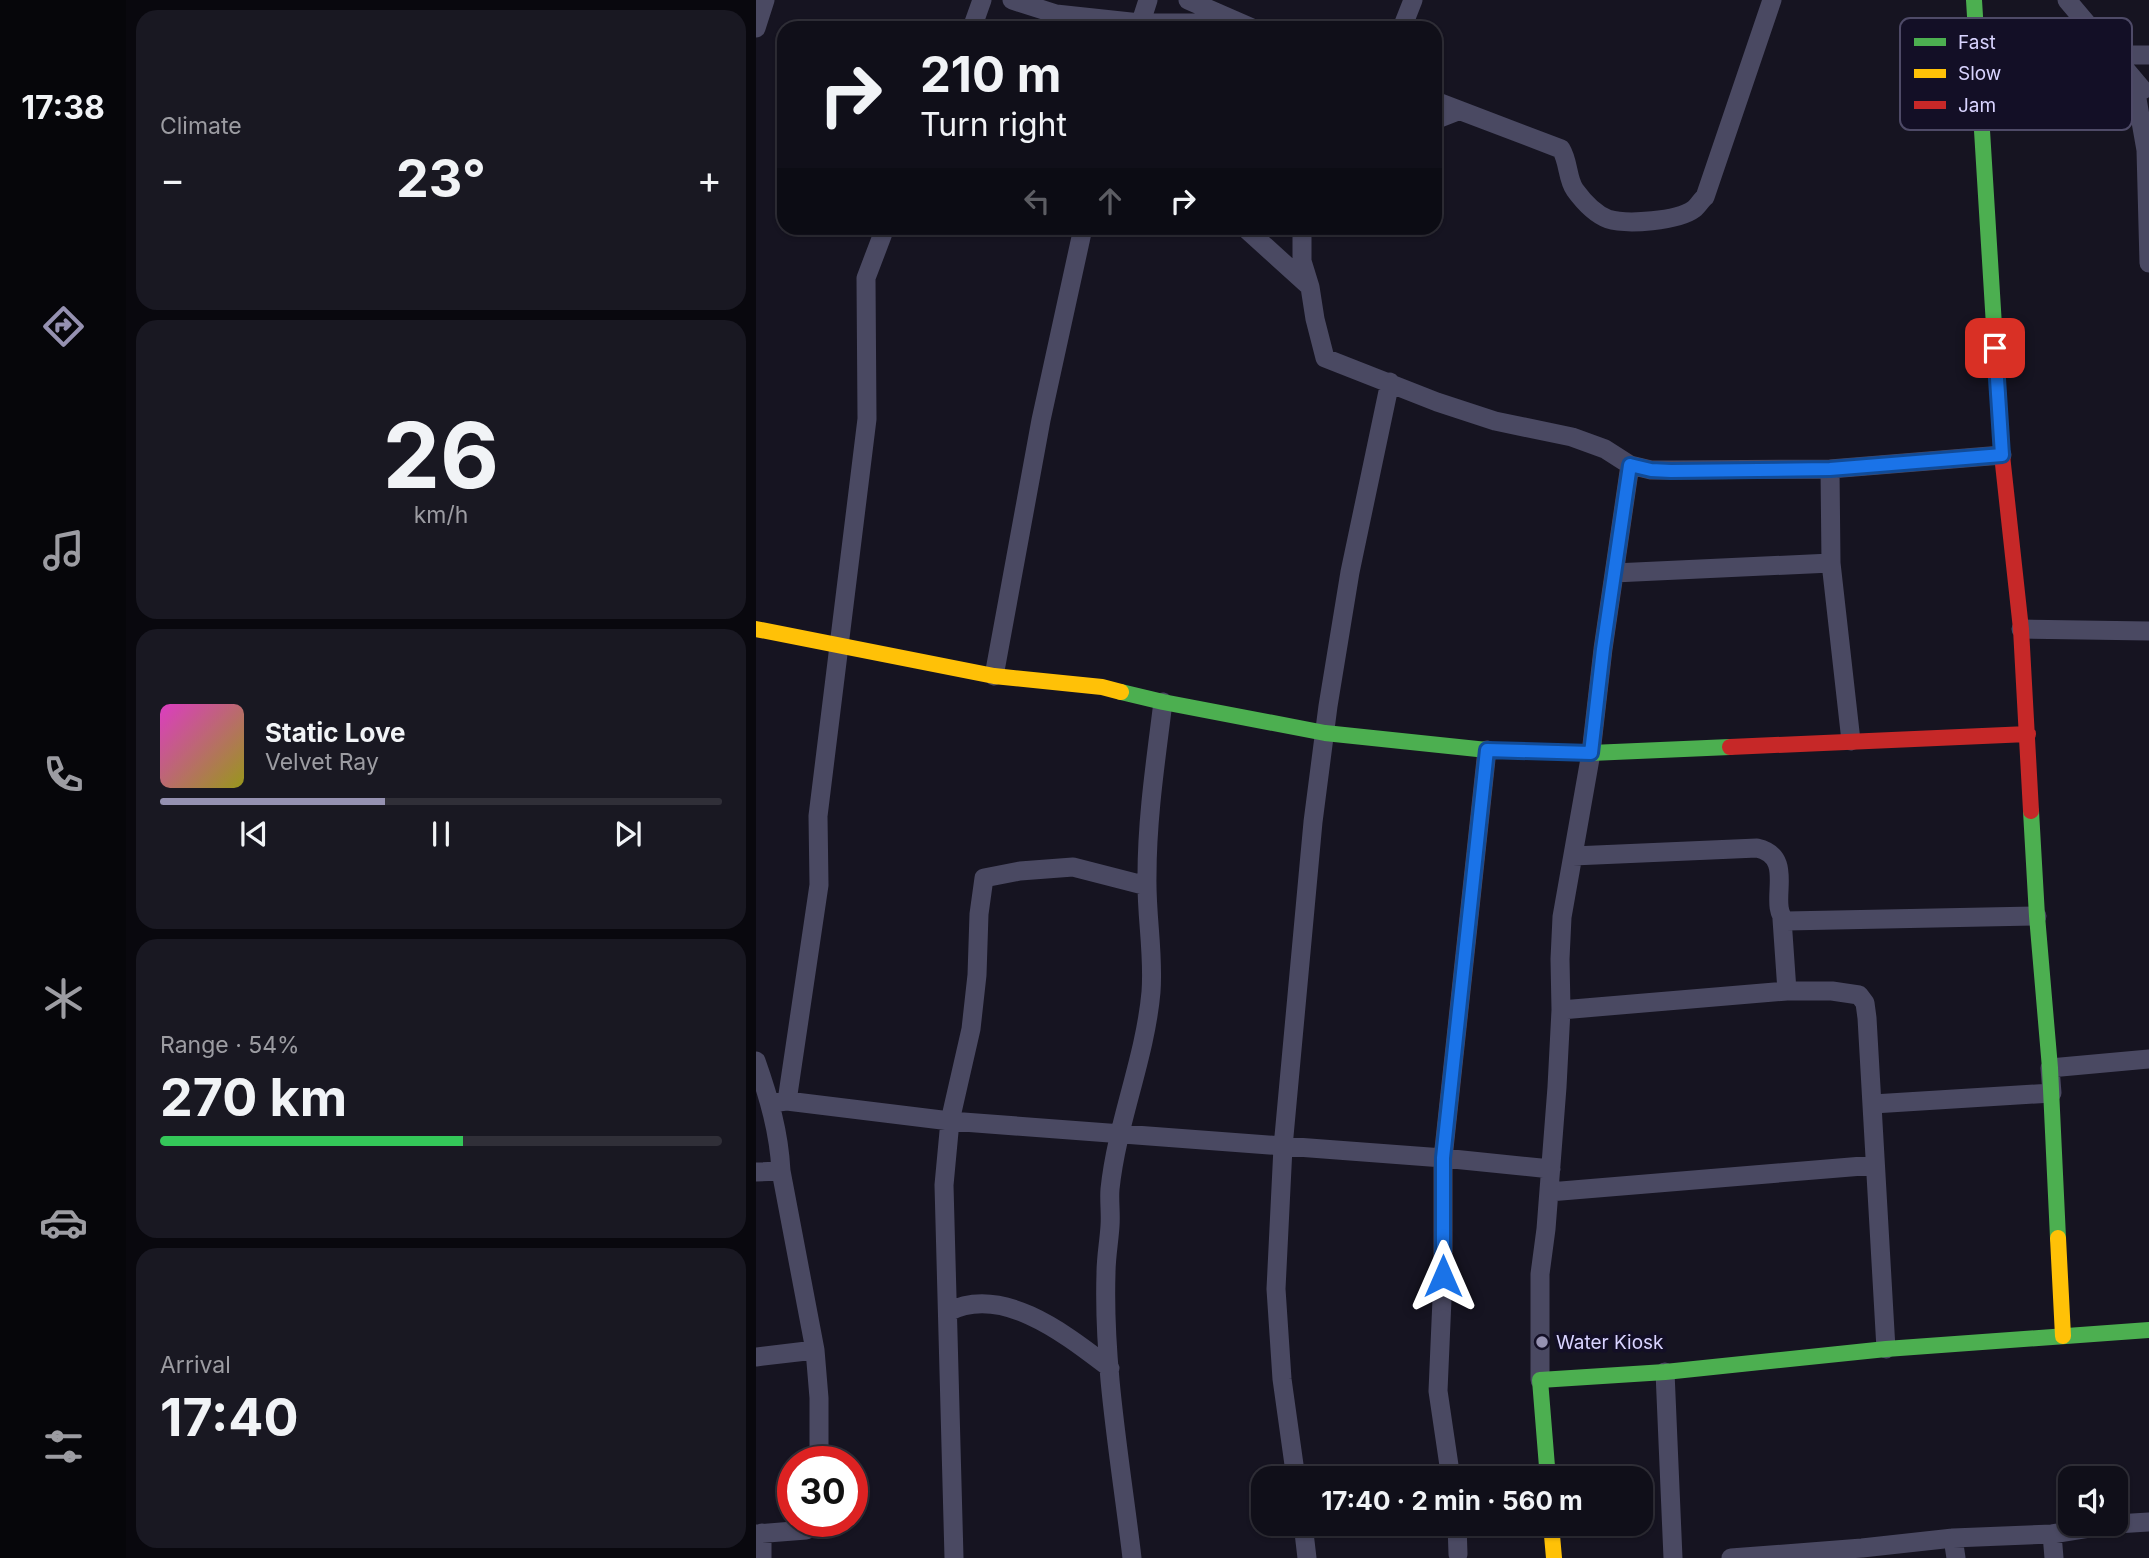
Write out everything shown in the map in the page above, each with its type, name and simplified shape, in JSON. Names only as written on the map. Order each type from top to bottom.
[{"type":"street","points":[[756,23],[765,0]]},
{"type":"street","points":[[974,21],[982,0]]},
{"type":"street","points":[[1012,0],[1058,21]]},
{"type":"street","points":[[1142,21],[1148,0]]},
{"type":"street","points":[[1188,0],[1237,21]]},
{"type":"street","points":[[1405,21],[1413,0]]},
{"type":"street","points":[[1442,104],[1561,149],[1567,159],[1573,187],[1588,205],[1607,219],[1661,220],[1693,210],[1705,197],[1772,0]]},
{"type":"street","points":[[1974,0],[1975,18]]},
{"type":"street","points":[[2067,0],[2082,18]]},
{"type":"street","points":[[2132,79],[2149,97]]},
{"type":"street","points":[[2134,82],[2146,150],[2149,263]]},
{"type":"street","points":[[1442,117],[1458,111]]},
{"type":"street","points":[[1873,1104],[2052,1093],[2037,916],[2021,629],[2002,455],[1982,130]]},
{"type":"street","points":[[819,1446],[815,1350],[781,1171],[779,1102],[819,885],[818,816],[866,419],[866,278],[882,235]]},
{"type":"street","points":[[994,676],[1041,419],[1081,235]]},
{"type":"street","points":[[1253,235],[1310,287]]},
{"type":"street","points":[[1302,235],[1302,261],[1325,358],[1437,402],[1495,421],[1572,437],[1605,449],[1630,465],[1671,471],[1830,469],[2002,455]]},
{"type":"street","points":[[1294,1466],[1282,1379],[1276,1290],[1283,1147],[1313,822],[1325,733],[1350,572],[1390,382]]},
{"type":"street","points":[[1547,1466],[1540,1380],[1540,1274],[1551,1168],[1561,1010],[1562,916],[1591,753],[1630,465]]},
{"type":"street","points":[[1830,469],[1831,563],[1851,741]]},
{"type":"street","points":[[1614,573],[1831,563]]},
{"type":"street","points":[[756,629],[994,676],[1102,687],[1163,702],[1325,733],[1487,750],[1591,753],[2028,734]]},
{"type":"street","points":[[2021,629],[2149,631]]},
{"type":"street","points":[[1132,1558],[1110,1368],[1106,1273],[1115,1153],[1139,1062],[1151,994],[1152,956],[1147,927],[1149,819],[1163,702]]},
{"type":"street","points":[[1449,1466],[1438,1391],[1443,1276],[1443,1158],[1487,750]]},
{"type":"street","points":[[1573,856],[1757,848],[1764,850],[1771,855],[1779,869],[1787,991]]},
{"type":"street","points":[[954,1558],[944,1185],[950,1121],[971,1029],[984,878],[1020,871],[1073,867],[1147,886]]},
{"type":"street","points":[[1782,919],[2037,916]]},
{"type":"street","points":[[1561,1010],[1787,991],[1832,991],[1859,995],[1865,1003],[1867,1018],[1886,1349]]},
{"type":"street","points":[[2050,1068],[2149,1059]]},
{"type":"street","points":[[756,1061],[779,1102]]},
{"type":"street","points":[[2050,1068],[2063,1336]]},
{"type":"street","points":[[779,1102],[950,1121],[1551,1168]]},
{"type":"street","points":[[1549,1192],[1875,1165]]},
{"type":"street","points":[[756,1172],[781,1171]]},
{"type":"street","points":[[948,1312],[974,1304],[1009,1308],[1042,1320],[1110,1368]]},
{"type":"street","points":[[1540,1380],[1665,1372],[1886,1349],[2149,1330]]},
{"type":"street","points":[[756,1357],[815,1350]]},
{"type":"street","points":[[1665,1372],[1673,1558]]},
{"type":"street","points":[[2128,1523],[2149,1521]]},
{"type":"street","points":[[762,1558],[759,1534],[777,1532]]},
{"type":"street","points":[[1731,1558],[1955,1548],[2058,1533]]},
{"type":"street","points":[[2052,1534],[2054,1558]]},
{"type":"street","points":[[1304,1536],[1307,1558]]},
{"type":"street","points":[[1457,1536],[1458,1554]]},
{"type":"street","points":[[1552,1536],[1554,1558]]},
{"type":"traffic: fast","points":[[1974,0],[1975,18]]},
{"type":"traffic: fast","points":[[1982,130],[1998,391]]},
{"type":"traffic: fast","points":[[1121,692],[1325,733],[1487,750],[1591,753],[1730,747]]},
{"type":"traffic: fast","points":[[2031,811],[2050,1068],[2058,1238]]},
{"type":"traffic: fast","points":[[1547,1466],[1540,1380],[1665,1372],[1886,1349],[2149,1330]]},
{"type":"traffic: slow","points":[[756,629],[994,676],[1102,687],[1121,692]]},
{"type":"traffic: slow","points":[[2058,1238],[2063,1336]]},
{"type":"traffic: slow","points":[[1552,1536],[1554,1558]]},
{"type":"traffic: jam","points":[[1998,391],[2002,455],[2021,629],[2031,811]]},
{"type":"traffic: jam","points":[[1730,747],[2028,734]]},
{"type":"place","name":"Water Kiosk","points":[[1542,1342]]},
{"type":"route","points":[[1443,1276],[1443,1158],[1487,750],[1591,753],[1630,465],[1671,471],[1830,469],[2002,455],[1995,348]]}]
